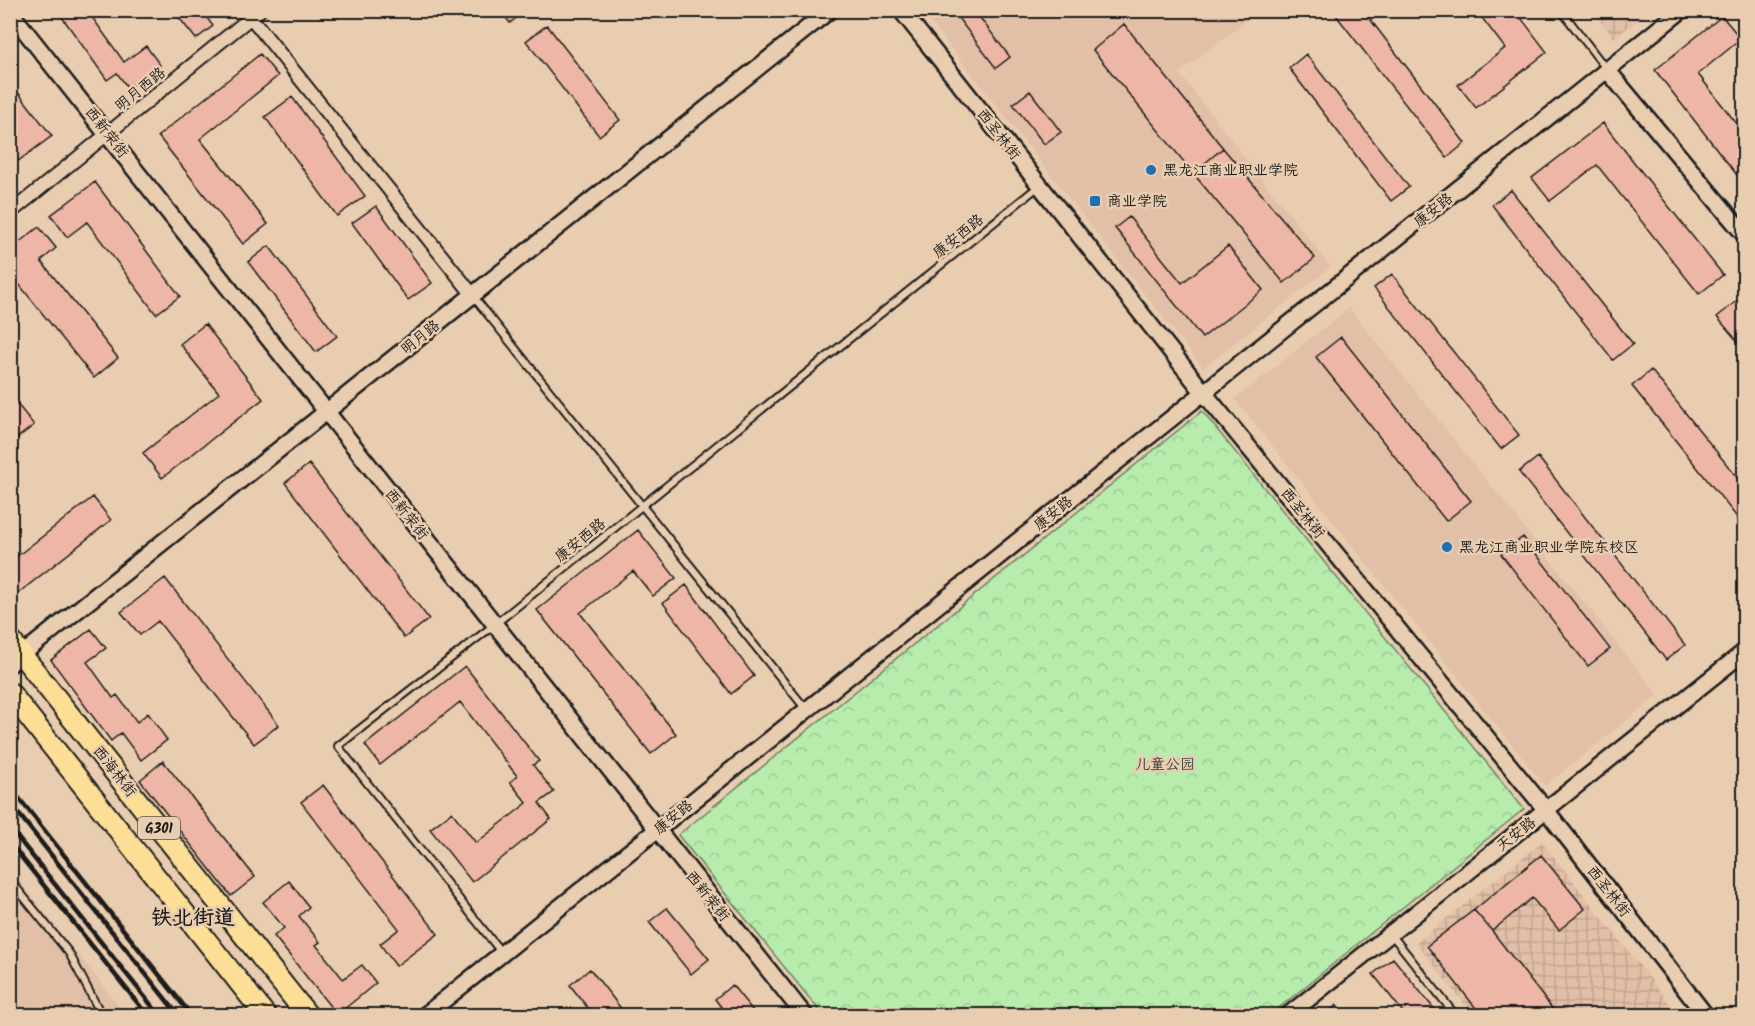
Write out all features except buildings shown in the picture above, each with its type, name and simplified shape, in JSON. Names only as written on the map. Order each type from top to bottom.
[{"type":"highway","name":"西海林街","points":[[14,653],[308,1016]]},
{"type":"highway","name":"G301","points":[[10,693],[266,1016]]},
{"type":"street","name":"明月路","points":[[14,653],[326,412],[830,10]]},
{"type":"street","name":"西圣林街","points":[[901,10],[1204,393],[1546,810],[1706,1016]]},
{"type":"street","name":"康安路","points":[[424,1016],[1682,10]]},
{"type":"street","name":"西新荣街","points":[[10,12],[656,831],[805,1016]]},
{"type":"street","points":[[252,13],[473,295]]},
{"type":"street","name":"明月西路","points":[[10,213],[252,13]]},
{"type":"street","points":[[1608,71],[1744,234]]},
{"type":"street","name":"天安路","points":[[1287,1016],[1744,652]]},
{"type":"lane","points":[[1561,10],[1608,71]]},
{"type":"lane","name":"康安西路","points":[[501,954],[339,746],[494,625],[1040,186]]},
{"type":"lane","points":[[473,295],[807,710]]},
{"type":"lane","points":[[10,880],[69,953],[102,1016]]},
{"type":"lane","points":[[1391,933],[1456,1016]]},
{"type":"shaded area","name":"黑龙江商业职业学院","points":[[922,11],[1258,11],[1179,73],[1331,267],[1203,368]]},
{"type":"shaded area","points":[[1592,11],[1650,11],[1614,38]]},
{"type":"shaded area","name":"黑龙江商业职业学院东校区","points":[[1349,308],[1658,695],[1545,786],[1235,399]]},
{"type":"shaded area","points":[[1542,842],[1679,1015],[1473,1015],[1416,943]]},
{"type":"shaded area","points":[[11,870],[126,1015],[11,1015]]},
{"type":"green space","name":"儿童公园","points":[[1202,411],[1524,809],[1270,1015],[823,1015],[678,835]]},
{"type":"railway","points":[[10,787],[192,1016]]},
{"type":"railway","points":[[10,803],[179,1016]]},
{"type":"railway","points":[[10,828],[160,1016]]},
{"type":"railway","points":[[10,843],[148,1016]]},
{"type":"place","name":"黑龙江商业职业学院","points":[[1151,170]]},
{"type":"place","name":"商业学院","points":[[1095,201]]},
{"type":"place","name":"黑龙江商业职业学院东校区","points":[[1447,547]]},
{"type":"district","name":"铁北街道","points":[[193,917]]}]
